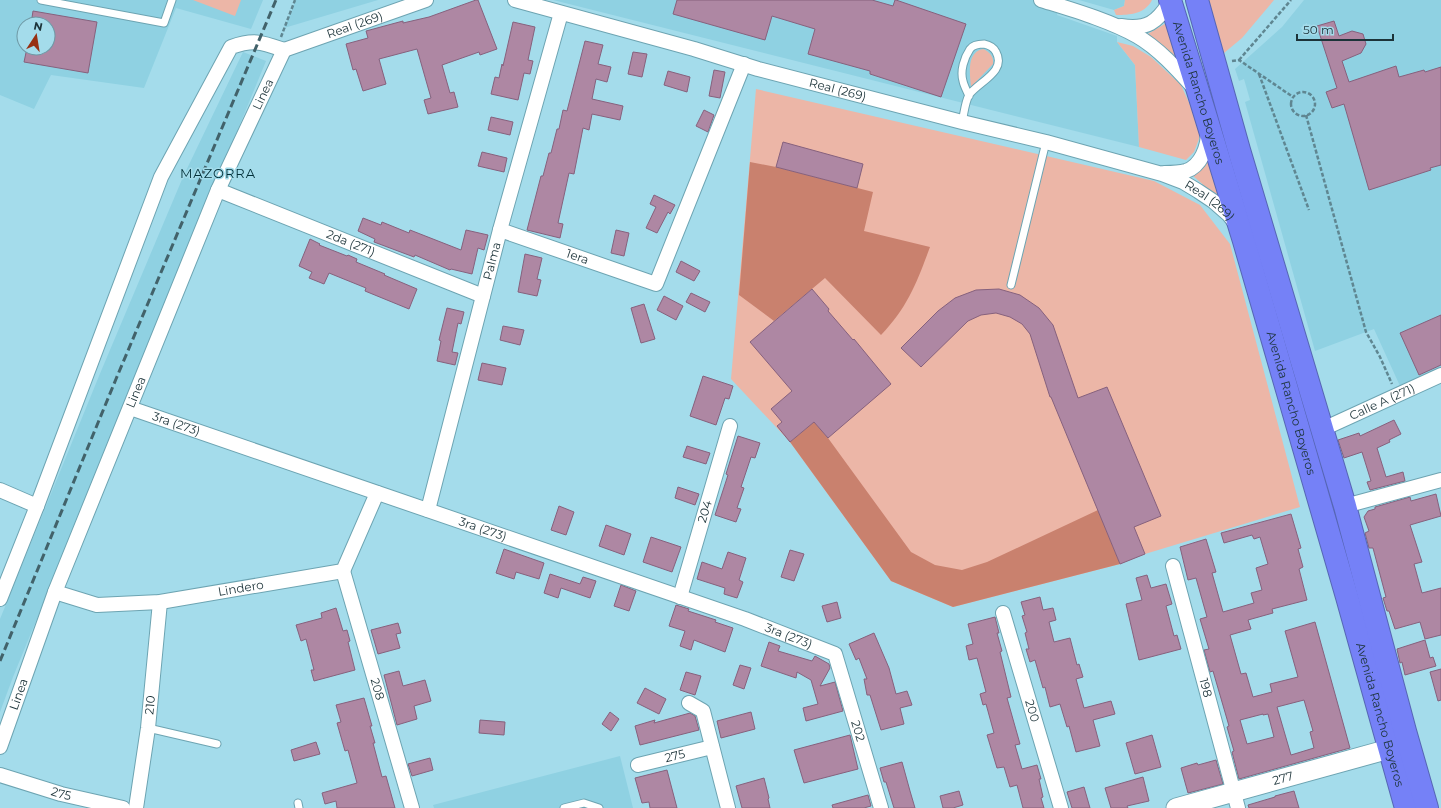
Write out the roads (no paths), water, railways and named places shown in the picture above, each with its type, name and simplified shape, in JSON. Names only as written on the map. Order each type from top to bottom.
[{"type":"highway","name":"Avenida Rancho Boyeros","points":[[1170,0],[1244,241],[1347,597],[1406,808]]},
{"type":"highway","name":"Avenida Rancho Boyeros","points":[[1197,0],[1345,506],[1427,808]]},
{"type":"street","name":"Real (269)","points":[[280,49],[426,0]]},
{"type":"street","name":"Real (269)","points":[[514,0],[744,64],[962,122],[1046,142],[1162,174],[1183,182],[1213,201],[1229,215],[1236,224],[1244,241]]},
{"type":"street","points":[[1041,0],[1113,25],[1137,36],[1178,70],[1198,92]]},
{"type":"street","points":[[1113,25],[1136,27],[1152,23],[1164,12],[1170,0]]},
{"type":"street","name":"Palma","points":[[428,510],[500,230],[561,13]]},
{"type":"street","points":[[0,599],[37,506],[161,177],[230,47],[244,42],[258,42],[280,49]]},
{"type":"street","name":"Linea","points":[[0,747],[55,592],[218,190],[280,49]]},
{"type":"street","name":"1era","points":[[500,230],[656,284],[744,64]]},
{"type":"street","name":"Real (269)","points":[[1162,174],[1188,170],[1197,164],[1206,145],[1208,134],[1206,120]]},
{"type":"street","name":"2da (271)","points":[[218,190],[483,296]]},
{"type":"street","name":"Calle A (271)","points":[[1323,429],[1441,375]]},
{"type":"street","name":"3ra (273)","points":[[130,408],[745,619],[834,654]]},
{"type":"street","name":"204","points":[[680,597],[730,426]]},
{"type":"street","points":[[1345,506],[1441,480]]},
{"type":"street","points":[[0,490],[37,506]]},
{"type":"street","points":[[343,571],[377,493]]},
{"type":"street","name":"198","points":[[1173,566],[1236,800]]},
{"type":"street","name":"Lindero","points":[[55,592],[97,605],[160,602],[343,571]]},
{"type":"street","name":"208","points":[[343,571],[412,808]]},
{"type":"street","name":"210","points":[[136,808],[148,728],[160,602]]},
{"type":"street","name":"200","points":[[1003,613],[1062,808]]},
{"type":"street","name":"202","points":[[834,654],[881,808]]},
{"type":"street","points":[[689,703],[703,711],[728,808]]},
{"type":"street","name":"275","points":[[638,765],[712,747]]},
{"type":"street","name":"277","points":[[1176,808],[1236,800],[1389,749]]},
{"type":"street","name":"275","points":[[0,775],[62,801],[123,808]]},
{"type":"lane","points":[[41,0],[164,23],[172,0]]},
{"type":"lane","points":[[962,122],[969,96],[994,73],[998,66],[999,57],[995,49],[988,45],[982,44],[973,46],[967,54],[963,66],[962,81],[969,96]]},
{"type":"lane","points":[[1011,285],[1046,142]]},
{"type":"lane","points":[[148,728],[217,744]]},
{"type":"lane","points":[[564,808],[584,803],[599,808]]},
{"type":"railway","points":[[0,661],[116,379],[276,0]]},
{"type":"district","name":"MAZORRA","points":[[218,173]]}]
